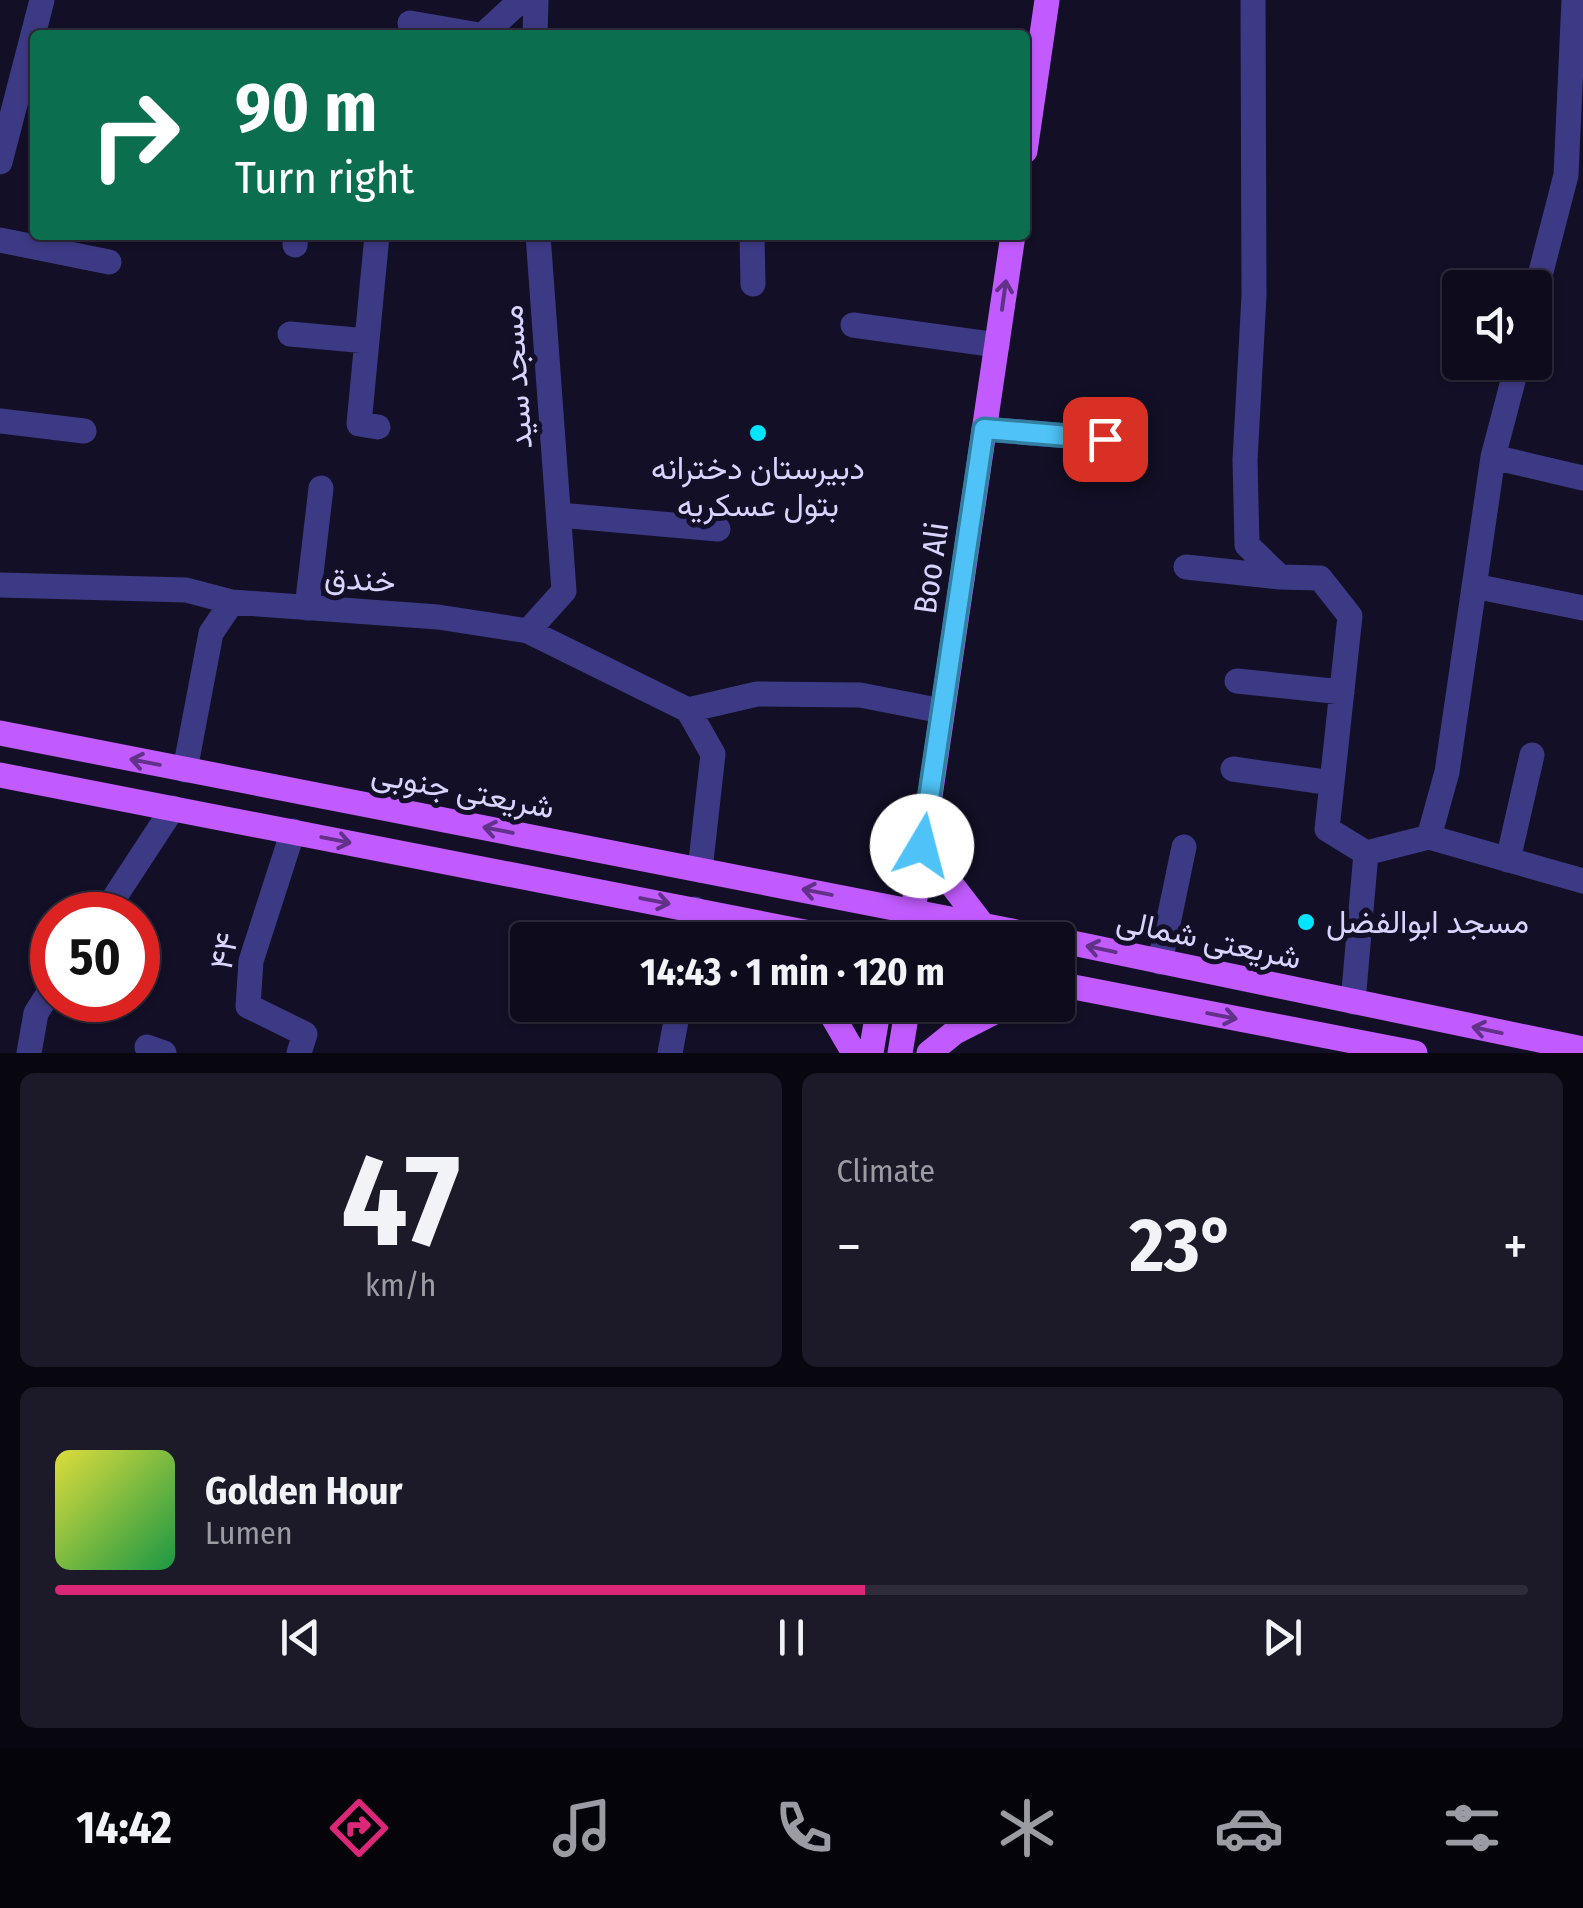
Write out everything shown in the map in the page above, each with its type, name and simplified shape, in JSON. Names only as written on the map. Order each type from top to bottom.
[{"type":"main road","points":[[1030,117],[1047,0]]},
{"type":"main road","name":"Boo Ali","points":[[909,922],[1012,240]]},
{"type":"main road","name":"شریعتی جنوبی","points":[[0,734],[913,911]]},
{"type":"main road","points":[[0,775],[695,909],[744,922]]},
{"type":"main road","points":[[922,846],[980,922]]},
{"type":"main road","name":"شریعتی شمالی","points":[[913,911],[971,922]]},
{"type":"main road","name":"شریعتی شمالی","points":[[1075,944],[1583,1050]]},
{"type":"main road","points":[[1075,988],[1353,1047],[1414,1053]]},
{"type":"main road","points":[[836,1022],[854,1053]]},
{"type":"main road","points":[[871,1053],[876,1022]]},
{"type":"main road","points":[[900,1053],[905,1022]]},
{"type":"main road","points":[[930,1053],[975,1022]]},
{"type":"street","points":[[34,30],[42,0]]},
{"type":"street","points":[[487,30],[522,0]]},
{"type":"street","points":[[535,30],[536,0]]},
{"type":"street","points":[[1253,0],[1254,296],[1245,460],[1248,544],[1280,577]]},
{"type":"street","points":[[1541,270],[1574,152],[1574,0]]},
{"type":"street","points":[[410,23],[451,30]]},
{"type":"street","points":[[0,162],[30,46]]},
{"type":"street","points":[[0,240],[109,262]]},
{"type":"street","points":[[377,240],[359,424],[378,426]]},
{"type":"street","name":"مسجد سید","points":[[538,240],[558,515]]},
{"type":"street","points":[[752,240],[752,284]]},
{"type":"street","points":[[853,325],[996,345]]},
{"type":"street","points":[[290,334],[367,341]]},
{"type":"street","points":[[1429,838],[1447,772],[1493,457],[1513,380]]},
{"type":"street","points":[[0,421],[84,431]]},
{"type":"street","points":[[984,429],[1105,439]]},
{"type":"street","points":[[1493,457],[1583,478]]},
{"type":"street","points":[[308,608],[321,488]]},
{"type":"street","points":[[528,631],[564,591],[558,515],[718,529]]},
{"type":"street","points":[[1186,567],[1320,578],[1350,616],[1327,829],[1366,853],[1429,838],[1583,881]]},
{"type":"street","name":"خندق","points":[[0,584],[186,590],[232,602],[438,617],[528,631],[688,710]]},
{"type":"street","points":[[1474,586],[1583,608]]},
{"type":"street","points":[[185,770],[210,633],[232,602]]},
{"type":"street","points":[[1237,681],[1342,692]]},
{"type":"street","points":[[700,870],[713,754],[688,710],[758,694],[860,695],[942,710]]},
{"type":"street","points":[[1508,860],[1532,755]]},
{"type":"street","points":[[1233,769],[1332,783]]},
{"type":"street","points":[[118,892],[173,808]]},
{"type":"street","name":"۴۴","points":[[293,832],[252,962],[248,1006],[305,1034],[299,1053]]},
{"type":"street","points":[[1160,962],[1184,847]]},
{"type":"street","points":[[1352,1002],[1366,853]]},
{"type":"street","points":[[693,922],[695,909]]},
{"type":"street","points":[[28,1053],[34,1022]]},
{"type":"street","points":[[670,1053],[675,1022]]},
{"type":"place","name":"دبیرستان دخترانه بتول عسکریه","points":[[758,433]]},
{"type":"place","name":"مسجد ابوالفضل","points":[[1306,922]]},
{"type":"route","points":[[922,846],[984,429],[1105,439]]}]
